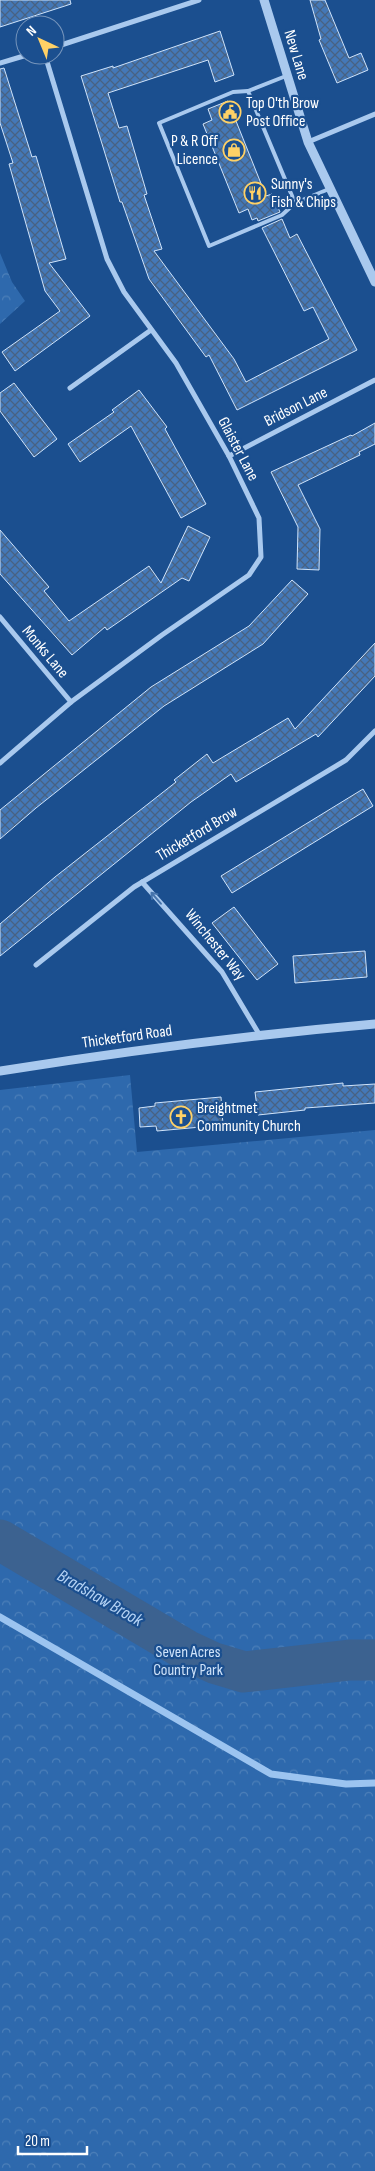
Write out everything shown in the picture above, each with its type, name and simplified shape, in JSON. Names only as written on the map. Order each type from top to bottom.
[{"type":"street","points":[[65,43],[199,0]]},
{"type":"street","name":"New Lane","points":[[264,0],[308,142],[375,282]]},
{"type":"street","points":[[0,63],[15,59]]},
{"type":"street","name":"Glaister Lane","points":[[0,764],[71,702],[162,635],[249,575],[261,556],[259,518],[229,456],[176,364],[124,292],[107,259],[48,65]]},
{"type":"street","points":[[308,142],[375,114]]},
{"type":"street","points":[[70,388],[151,330]]},
{"type":"street","name":"Bridson Lane","points":[[229,456],[375,380]]},
{"type":"street","name":"Monks Lane","points":[[0,617],[71,702]]},
{"type":"street","name":"Thicketford Brow","points":[[36,965],[142,882],[346,760],[375,731]]},
{"type":"street","name":"Winchester Way","points":[[142,882],[222,972],[259,1034]]},
{"type":"street","points":[[259,1034],[375,1024]]},
{"type":"street","name":"Thicketford Road","points":[[0,1071],[259,1034]]},
{"type":"lane","points":[[287,76],[248,90],[233,92],[160,123],[209,246],[282,215],[295,203],[329,189]]},
{"type":"lane","points":[[248,90],[295,203]]},
{"type":"green space","points":[[0,253],[12,282],[25,301],[0,324]]},
{"type":"green space","name":"Seven Acres Country Park","points":[[130,1075],[137,1152],[375,1130],[375,2171],[0,2171],[0,1090]]},
{"type":"building","points":[[0,0],[70,0],[71,4],[37,15],[15,15],[15,22],[0,27]]},
{"type":"building","points":[[310,0],[325,0],[349,58],[361,53],[368,70],[337,83],[319,40],[321,39]]},
{"type":"building","points":[[220,31],[234,75],[215,82],[208,60],[108,93],[119,128],[127,126],[147,194],[144,195],[162,249],[154,251],[234,359],[246,382],[329,339],[313,307],[304,311],[262,228],[282,219],[290,238],[297,234],[357,350],[237,410],[209,355],[206,357],[149,279],[122,202],[120,202],[81,76],[113,66],[113,68]]},
{"type":"building","points":[[4,68],[32,157],[36,156],[66,259],[49,263],[90,316],[15,371],[2,352],[60,311],[45,291],[9,164],[13,163],[0,123],[0,69]]},
{"type":"building","points":[[228,101],[266,196],[272,194],[280,212],[258,221],[257,218],[252,220],[248,209],[239,213],[203,124],[212,120],[208,109]]},
{"type":"building","points":[[14,383],[57,439],[34,457],[0,411],[0,393]]},
{"type":"building","points":[[139,390],[167,427],[165,429],[206,504],[181,518],[131,426],[80,462],[68,444],[114,412],[112,410]]},
{"type":"building","points":[[375,423],[375,444],[359,452],[360,455],[298,485],[320,529],[319,570],[297,569],[298,527],[271,472],[352,436]]},
{"type":"building","points":[[188,526],[210,537],[189,581],[182,578],[107,630],[105,627],[72,655],[0,574],[0,530],[49,587],[44,591],[69,621],[149,566],[161,583]]},
{"type":"building","points":[[292,580],[308,594],[263,644],[164,706],[0,839],[0,810],[151,687],[249,626]]},
{"type":"building","points":[[375,643],[375,676],[318,737],[316,734],[236,782],[231,774],[191,802],[0,956],[0,924],[55,877],[176,782],[174,780],[207,754],[213,763],[288,718],[295,729]]},
{"type":"building","points":[[363,789],[373,806],[232,893],[221,876]]},
{"type":"building","points":[[234,907],[278,964],[257,980],[212,923]]},
{"type":"building","points":[[365,951],[367,977],[295,983],[293,956]]},
{"type":"building","points":[[343,1083],[343,1086],[375,1084],[375,1103],[305,1108],[305,1110],[258,1115],[255,1092]]},
{"type":"building","name":"Breightmet Community Church","points":[[221,1097],[223,1125],[157,1131],[156,1126],[140,1127],[139,1108],[155,1106],[155,1103]]},
{"type":"waterway","name":"Bradshaw Brook","points":[[0,1540],[186,1650],[214,1663],[244,1672],[350,1660],[375,1660]]},
{"type":"waterway","points":[[0,1617],[271,1774],[346,1784],[375,1783]]},
{"type":"place","name":"Top O'th Brow Post Office","points":[[230,112]]},
{"type":"place","name":"P & R Off Licence","points":[[234,150]]},
{"type":"place","name":"Sunny's Fish & Chips","points":[[255,193]]},
{"type":"place","name":"Breightmet Community Church","points":[[181,1117]]}]
